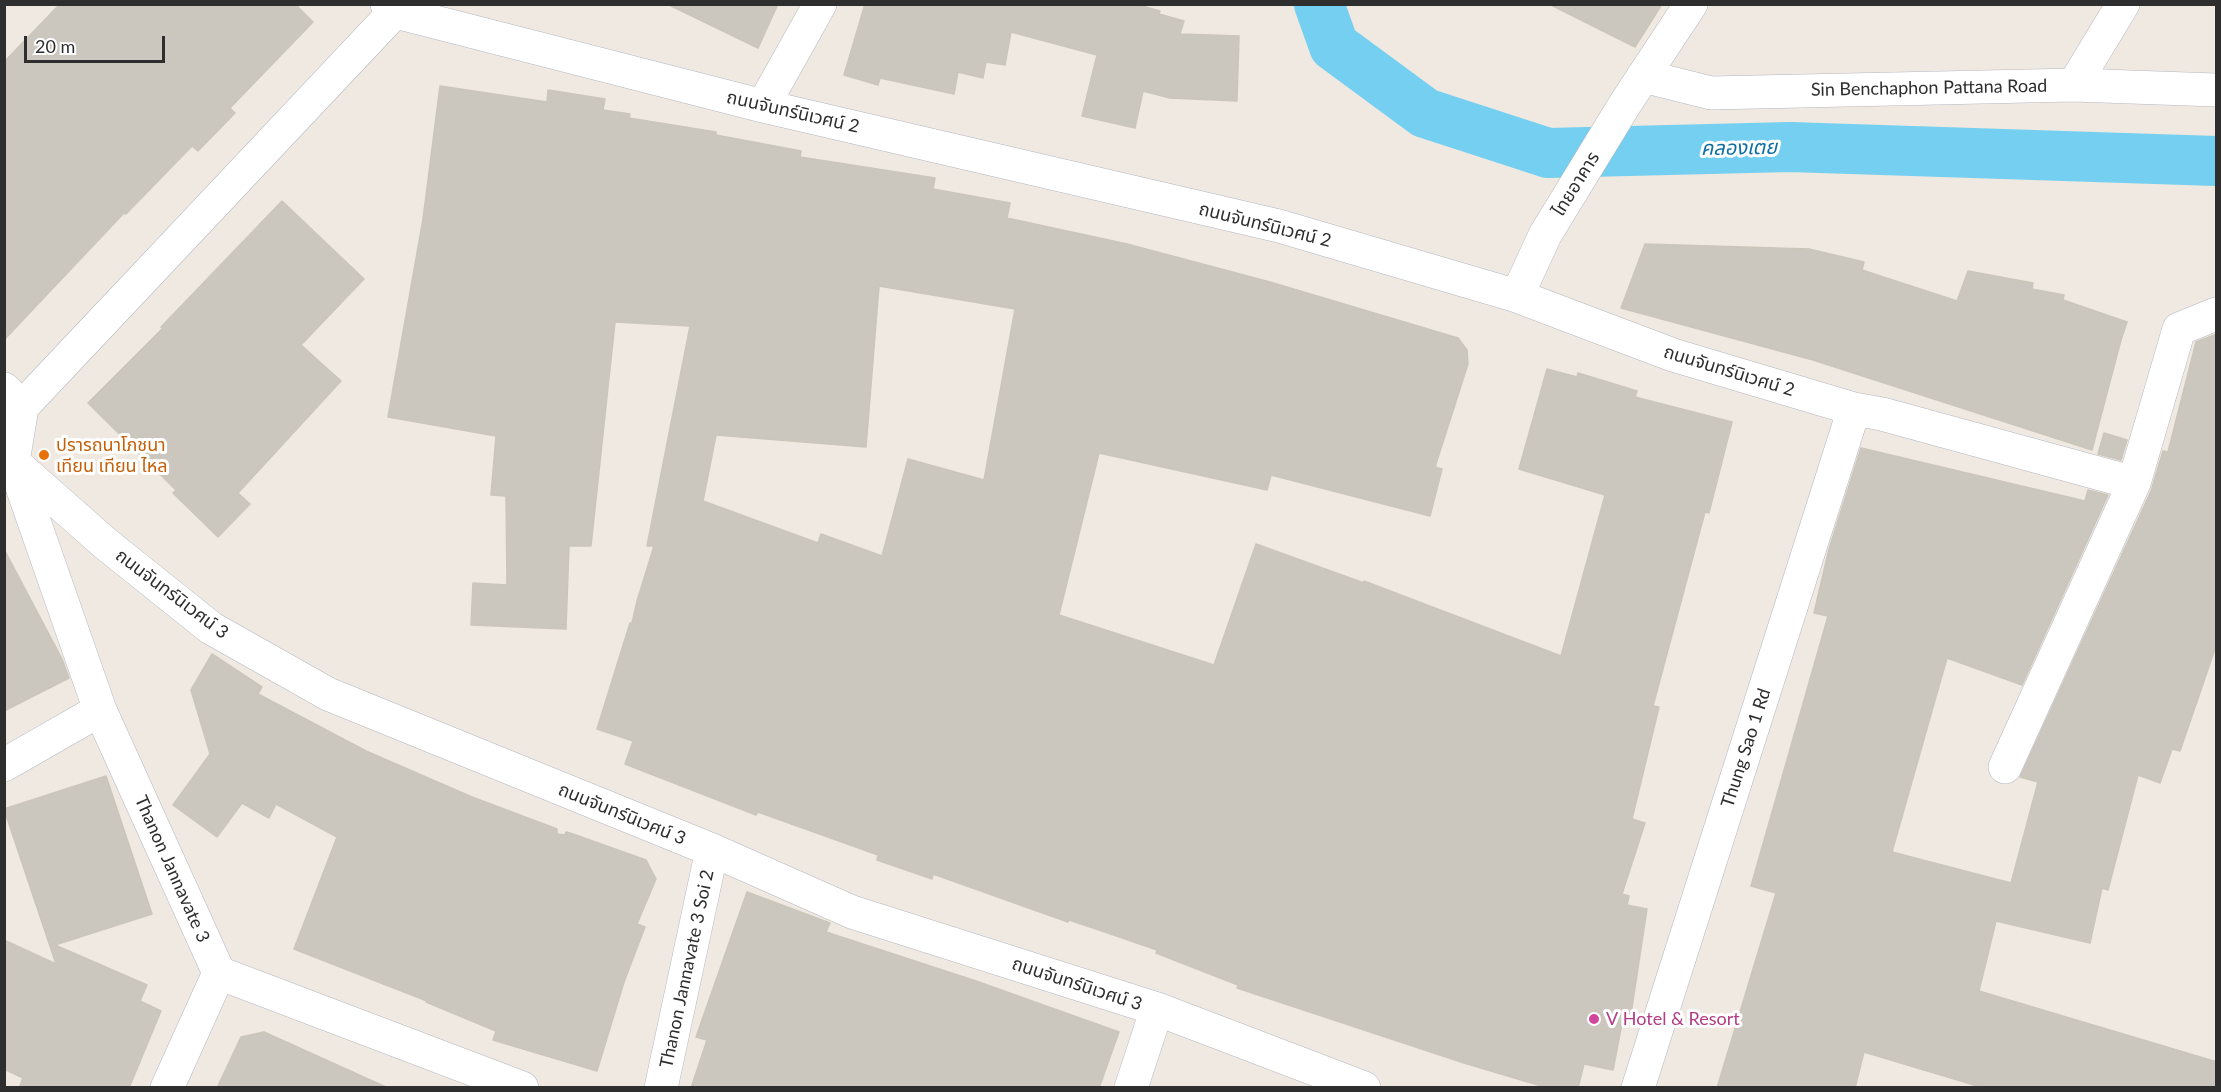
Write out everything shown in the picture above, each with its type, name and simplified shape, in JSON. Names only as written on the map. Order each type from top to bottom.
[{"type":"street","points":[[764,106],[820,4]]},
{"type":"street","name":"ไทยอาคาร","points":[[1517,296],[1545,235],[1625,104],[1691,4]]},
{"type":"street","points":[[2074,85],[2123,4]]},
{"type":"street","points":[[13,462],[13,398],[395,7]]},
{"type":"street","name":"ถนนจันทร์นิเวศน์ 2","points":[[395,7],[764,106],[1279,226],[1517,296],[1673,355],[1854,409],[1882,414],[2134,483]]},
{"type":"street","name":"Sin Benchaphon Pattana Road","points":[[1644,76],[1711,93],[2074,85],[2217,90]]},
{"type":"street","points":[[2005,767],[2134,483],[2179,329],[2217,314]]},
{"type":"street","name":"Thung Sao 1 Rd","points":[[1638,1088],[1854,409]]},
{"type":"street","name":"Thanon Jannavate 3","points":[[13,462],[100,710],[219,973]]},
{"type":"street","name":"ถนนจันทร์นิเวศน์ 3","points":[[13,462],[106,544],[211,628],[328,694],[712,850],[852,912],[1157,1009],[1364,1088]]},
{"type":"street","points":[[4,765],[100,710]]},
{"type":"street","name":"Thanon Jannavate 3 Soi 2","points":[[661,1088],[712,850]]},
{"type":"street","points":[[167,1088],[219,973],[522,1088]]},
{"type":"street","points":[[1131,1088],[1157,1009]]},
{"type":"building","points":[[60,4],[295,4],[313,22],[230,108],[235,113],[198,151],[192,146],[126,214],[124,213],[4,340],[4,62]]},
{"type":"building","points":[[667,4],[778,4],[758,48]]},
{"type":"building","points":[[865,4],[1135,4],[1184,21],[1180,34],[1239,36],[1237,101],[1170,98],[1143,91],[1135,128],[1082,116],[1097,55],[1011,32],[1005,65],[986,62],[983,78],[958,72],[954,94],[880,78],[878,85],[844,75]]},
{"type":"building","points":[[1549,4],[1662,4],[1635,47]]},
{"type":"building","points":[[440,86],[547,102],[548,90],[605,99],[603,110],[630,114],[629,118],[716,132],[716,135],[801,151],[800,157],[935,178],[933,189],[1010,203],[1007,218],[1127,244],[1270,282],[1458,338],[1467,350],[1468,364],[1435,467],[1442,469],[1430,516],[1271,475],[1267,490],[1099,453],[1059,615],[1214,665],[1256,544],[1364,583],[1364,581],[1561,656],[1605,495],[1519,469],[1547,369],[1577,377],[1578,373],[1637,391],[1635,397],[1732,422],[1709,513],[1705,512],[1653,706],[1659,707],[1632,819],[1645,823],[1622,894],[1629,896],[1627,905],[1647,909],[1631,1014],[1624,1013],[1613,1070],[1584,1064],[1578,1088],[1548,1088],[1464,1063],[1237,988],[1238,985],[1156,953],[1157,950],[1069,920],[1068,922],[933,874],[932,879],[877,860],[878,855],[758,812],[756,815],[625,764],[633,741],[597,729],[630,623],[632,623],[654,546],[647,546],[690,326],[615,322],[591,546],[569,546],[566,629],[471,625],[473,583],[507,585],[506,496],[491,495],[496,436],[388,417],[423,219]],"holes":[[[879,286],[1015,309],[984,480],[908,459],[882,556],[821,534],[818,543],[703,501],[716,435],[866,447]]]},
{"type":"building","points":[[282,201],[364,279],[301,345],[341,381],[238,493],[250,504],[218,537],[173,493],[176,490],[88,403],[163,328],[161,327]]},
{"type":"building","points":[[1645,244],[1809,249],[1864,262],[1862,270],[1957,301],[1968,271],[2033,283],[2032,289],[2064,295],[2063,300],[2127,322],[2092,450],[1813,360],[1621,308]]},
{"type":"building","points":[[2217,334],[2217,643],[2180,751],[2172,749],[2160,783],[2138,775],[2108,890],[2102,888],[2090,943],[1996,921],[1979,991],[2217,1062],[2217,1088],[1984,1088],[1864,1052],[1855,1088],[1717,1088],[1776,893],[1751,886],[1828,616],[1814,613],[1829,549],[1861,448],[2085,501],[2088,490],[2108,495],[2022,685],[1947,658],[1892,852],[2011,883],[2038,782],[2020,777],[2151,491],[2163,451],[2168,452],[2196,342]]},
{"type":"building","points":[[2104,433],[2127,440],[2121,460],[2098,454]]},
{"type":"building","points":[[4,549],[62,659],[69,678],[4,711]]},
{"type":"building","points":[[212,654],[262,687],[258,694],[366,751],[472,797],[557,829],[557,834],[570,833],[646,860],[656,879],[637,924],[645,927],[624,982],[597,1071],[493,1040],[496,1031],[427,1001],[294,949],[337,837],[276,804],[269,818],[242,803],[217,837],[173,805],[210,754],[191,690]]},
{"type":"building","points":[[106,776],[152,914],[55,945],[147,985],[140,1001],[161,1011],[129,1088],[19,1088],[23,1078],[4,1069],[4,940],[56,964],[4,809]]},
{"type":"building","points":[[747,892],[830,923],[826,932],[976,981],[1119,1032],[1099,1088],[691,1088],[707,1040],[696,1037]]},
{"type":"building","points":[[264,1032],[388,1088],[217,1088],[241,1037]]},
{"type":"waterway","name":"คลองเตย","points":[[1319,4],[1334,46],[1425,113],[1548,153],[1790,147],[2216,161]]},
{"type":"place","name":"ปรารถนาโภชนา เทียน เทียน ไหล","points":[[44,455]]},
{"type":"place","name":"V Hotel & Resort","points":[[1594,1019]]}]
